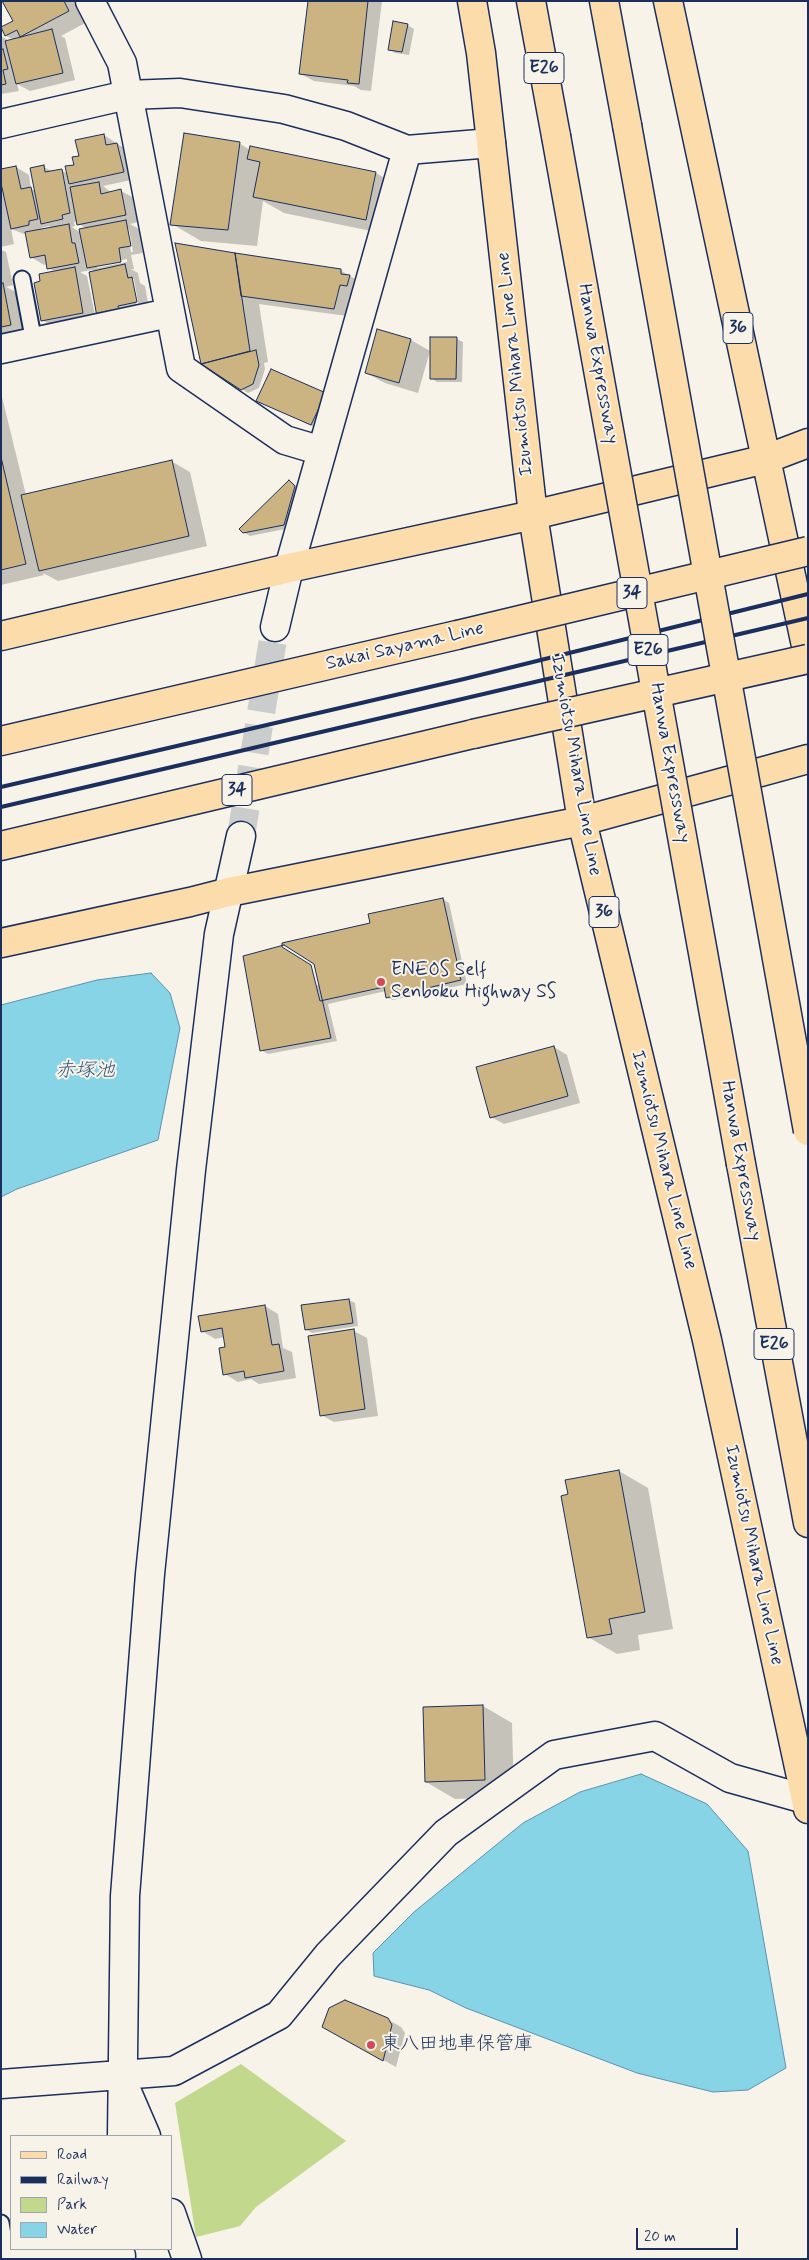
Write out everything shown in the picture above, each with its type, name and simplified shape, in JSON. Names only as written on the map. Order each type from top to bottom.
[{"type":"main road","name":"Izumiotsu Mihara Line Line","points":[[472,1],[481,53],[533,515],[582,821],[707,1340],[807,1804]]},
{"type":"main road","name":"Hanwa Expressway","points":[[531,1],[808,1524]]},
{"type":"main road","points":[[604,1],[808,1131]]},
{"type":"main road","name":"36","points":[[668,1],[808,655]]},
{"type":"main road","points":[[1,636],[289,568],[533,515],[766,458],[808,444]]},
{"type":"main road","name":"Sakai Sayama Line","points":[[1,741],[808,551]]},
{"type":"main road","name":"34","points":[[1,846],[473,734],[808,659]]},
{"type":"main road","points":[[1,943],[229,892],[582,821],[808,759]]},
{"type":"main road","points":[[1,925],[229,892]]},
{"type":"street","points":[[90,1],[122,63],[169,313],[182,368],[285,440],[322,451]]},
{"type":"street","points":[[1,124],[127,95],[180,93],[284,110],[346,126],[407,150],[491,143]]},
{"type":"street","points":[[275,627],[289,568],[407,150]]},
{"type":"street","points":[[1,349],[169,313]]},
{"type":"street","points":[[122,2135],[125,1896],[150,1574],[192,1160],[219,934],[241,836]]},
{"type":"street","points":[[1,2084],[123,2080],[174,2071],[279,2015],[328,1955],[446,1833],[554,1755],[655,1736],[730,1778],[807,1804]]},
{"type":"street","points":[[123,2080],[146,2135]]},
{"type":"street","points":[[172,2216],[187,2259]]},
{"type":"street","points":[[6,2256],[121,2255]]},
{"type":"lane","points":[[22,279],[34,342]]},
{"type":"lane","points":[[1,2222],[6,2256]]},
{"type":"green space","points":[[241,2064],[346,2141],[256,2207],[240,2226],[196,2237],[175,2103]]},
{"type":"water","name":"赤塚池","points":[[151,973],[170,993],[180,1028],[158,1140],[17,1189],[1,1197],[1,1005],[97,980]]},
{"type":"water","points":[[641,1774],[707,1804],[748,1851],[786,2068],[748,2090],[713,2092],[637,2073],[466,2008],[429,1990],[374,1976],[373,1953],[414,1912],[523,1823],[580,1792]]},
{"type":"building","points":[[2,1],[64,1],[69,11],[20,37],[17,30],[5,36],[1,27],[13,21]]},
{"type":"building","points":[[308,1],[368,1],[359,84],[347,83],[348,80],[299,74]]},
{"type":"building","points":[[393,21],[408,24],[402,52],[388,50]]},
{"type":"building","points":[[52,29],[63,73],[16,84],[5,41]]},
{"type":"building","points":[[3,49],[8,69],[3,70],[6,84],[1,85],[1,50]]},
{"type":"building","points":[[184,133],[240,142],[228,230],[170,225]]},
{"type":"building","points":[[104,134],[106,145],[117,143],[124,172],[69,184],[65,166],[74,165],[72,157],[79,156],[75,140]]},
{"type":"building","points":[[250,146],[376,172],[366,220],[253,197],[260,162],[247,159]]},
{"type":"building","points":[[44,165],[45,172],[62,169],[70,213],[62,215],[63,219],[41,224],[30,168]]},
{"type":"building","points":[[16,166],[21,189],[31,187],[38,219],[29,221],[29,225],[11,229],[1,183],[1,169]]},
{"type":"building","points":[[99,182],[101,194],[121,189],[126,215],[77,225],[70,187]]},
{"type":"building","points":[[126,220],[131,246],[119,248],[121,262],[87,268],[79,229]]},
{"type":"building","points":[[69,224],[72,243],[75,243],[79,263],[47,269],[45,255],[30,258],[25,232]]},
{"type":"building","points":[[175,243],[235,253],[250,351],[201,364]]},
{"type":"building","points":[[235,253],[341,269],[341,274],[350,275],[347,286],[340,285],[334,309],[241,296]]},
{"type":"building","points":[[125,264],[128,278],[132,277],[137,302],[118,306],[119,312],[97,317],[89,272]]},
{"type":"building","points":[[75,267],[83,313],[41,321],[34,283],[40,281],[39,274]]},
{"type":"building","points":[[3,283],[11,325],[1,327],[1,284]]},
{"type":"building","points":[[377,329],[411,339],[399,383],[365,373]]},
{"type":"building","points":[[430,337],[457,337],[456,379],[430,379]]},
{"type":"building","points":[[256,350],[259,365],[253,384],[241,390],[201,364]]},
{"type":"building","points":[[271,369],[326,393],[311,425],[256,401]]},
{"type":"building","points":[[1,457],[26,564],[1,570]]},
{"type":"building","points":[[172,460],[189,536],[39,571],[21,495]]},
{"type":"building","points":[[289,480],[295,486],[284,525],[243,533],[239,529]]},
{"type":"building","points":[[443,898],[461,980],[386,998],[384,987],[320,1001],[311,965],[282,947],[282,943],[370,923],[368,914]]},
{"type":"building","points":[[284,945],[314,964],[331,1038],[260,1051],[243,956]]},
{"type":"building","points":[[554,1046],[568,1096],[490,1118],[476,1067]]},
{"type":"building","points":[[349,1299],[353,1323],[305,1330],[301,1305]]},
{"type":"building","points":[[265,1305],[272,1345],[279,1344],[284,1371],[245,1378],[244,1371],[223,1375],[219,1348],[225,1347],[222,1328],[201,1332],[198,1316]]},
{"type":"building","points":[[354,1329],[365,1409],[320,1416],[308,1336]]},
{"type":"building","points":[[619,1470],[645,1612],[609,1619],[612,1634],[587,1638],[561,1496],[568,1494],[565,1480]]},
{"type":"building","points":[[483,1705],[485,1780],[425,1782],[423,1707]]},
{"type":"building","name":"東八田地車保管庫","points":[[345,2000],[388,2018],[392,2025],[383,2061],[322,2027],[329,2008]]},
{"type":"tunnel","points":[[241,836],[275,627]]},
{"type":"railway","points":[[1,787],[464,679],[808,594]]},
{"type":"railway","points":[[1,807],[808,618]]},
{"type":"place","name":"ENEOS Self Senboku Highway SS","points":[[381,982]]},
{"type":"place","name":"東八田地車保管庫","points":[[371,2045]]}]
